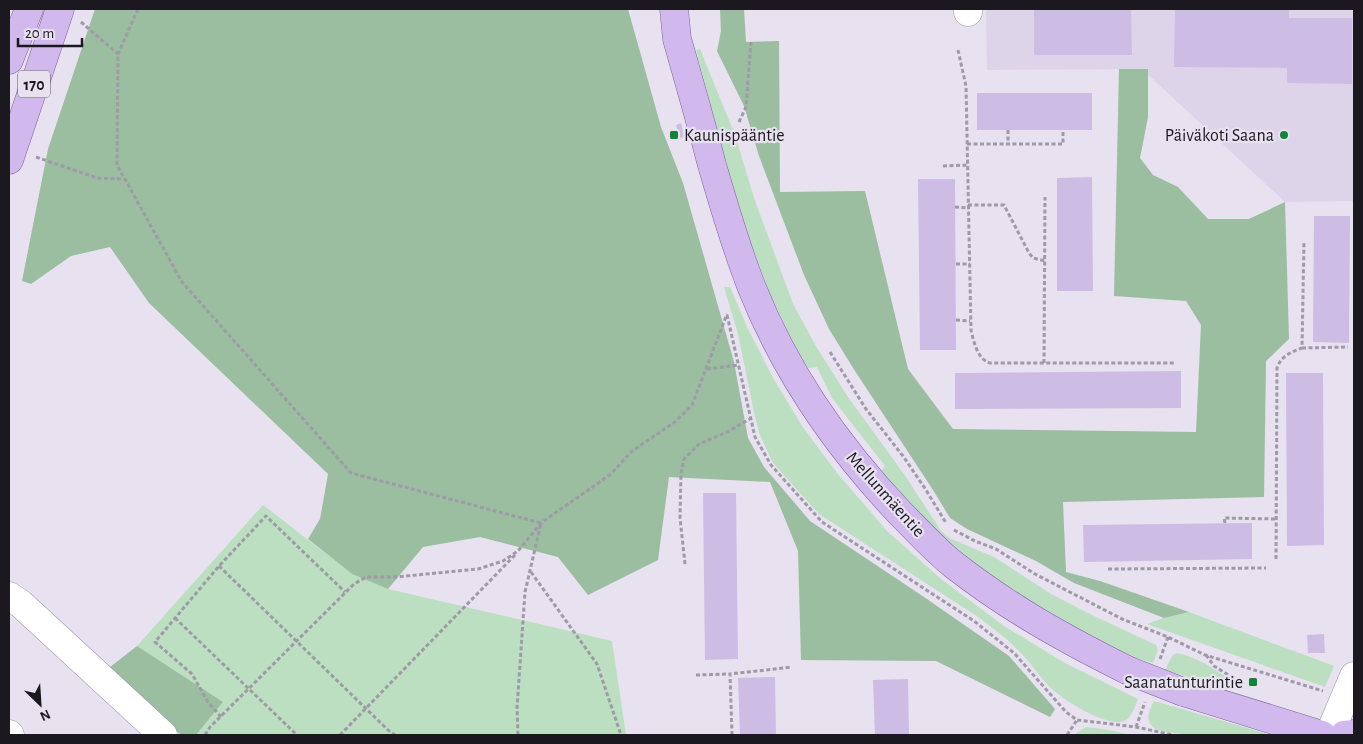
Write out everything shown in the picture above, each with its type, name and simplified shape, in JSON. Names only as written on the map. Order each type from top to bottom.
[{"type":"main road","name":"170","points":[[9,60],[29,9]]},
{"type":"main road","name":"Mellunmäentie","points":[[656,9],[677,39]]},
{"type":"main road","name":"Mellunmäentie","points":[[674,9],[677,39],[725,209],[752,290],[791,371],[837,440],[873,484],[952,563],[988,590],[1069,641],[1127,670],[1184,692],[1322,735]]},
{"type":"main road","name":"170","points":[[9,160],[69,14]]},
{"type":"main road","points":[[1344,735],[1354,734]]},
{"type":"street","points":[[9,596],[21,604],[164,735]]},
{"type":"street","points":[[1329,735],[1354,676]]},
{"type":"path","points":[[138,9],[118,54],[117,165],[182,282],[351,473],[541,523]]},
{"type":"path","points":[[69,14],[118,54]]},
{"type":"path","points":[[739,122],[746,107],[751,42]]},
{"type":"path","points":[[958,50],[966,86],[970,321],[978,352],[990,364],[1175,363]]},
{"type":"path","points":[[1008,130],[1008,144]]},
{"type":"path","points":[[967,144],[1063,144],[1063,130]]},
{"type":"path","points":[[36,157],[97,178],[125,179]]},
{"type":"path","points":[[943,166],[968,165]]},
{"type":"path","points":[[1044,363],[1045,197]]},
{"type":"path","points":[[955,207],[1004,205],[1029,253],[1038,260],[1045,260]]},
{"type":"path","points":[[1302,348],[1304,241]]},
{"type":"path","points":[[956,264],[970,264]]},
{"type":"path","points":[[340,735],[518,551],[541,523],[610,474],[632,450],[675,422],[692,404],[727,314],[755,437],[771,465],[822,522],[974,622],[1014,653],[1066,712],[1077,720],[1136,727],[1173,735]]},
{"type":"path","points":[[956,320],[970,321]]},
{"type":"path","points":[[1276,558],[1277,368],[1284,357],[1292,351],[1302,348],[1348,347]]},
{"type":"path","points":[[830,352],[866,409],[903,456],[947,524]]},
{"type":"path","points":[[706,370],[739,365]]},
{"type":"path","points":[[685,564],[680,518],[681,473],[684,459],[699,444],[725,433],[750,419]]},
{"type":"path","points":[[220,718],[208,702],[192,674],[155,642],[266,516],[345,592]]},
{"type":"path","points":[[1225,523],[1224,518],[1277,519]]},
{"type":"path","points":[[518,735],[517,708],[525,592],[541,523]]},
{"type":"path","points":[[952,529],[958,534],[996,549],[1034,574],[1122,619],[1168,637],[1206,655],[1329,693]]},
{"type":"path","points":[[204,735],[354,584],[366,577],[396,577],[478,569],[503,561],[518,551]]},
{"type":"path","points":[[220,566],[395,735]]},
{"type":"path","points":[[1108,569],[1266,568]]},
{"type":"path","points":[[530,572],[597,664],[621,735]]},
{"type":"path","points":[[175,618],[297,735]]},
{"type":"path","points":[[1159,662],[1168,637]]},
{"type":"path","points":[[1206,655],[1214,666],[1235,679]]},
{"type":"path","points":[[696,675],[730,674],[792,667]]},
{"type":"path","points":[[730,674],[732,735]]},
{"type":"path","points":[[1136,727],[1147,698]]},
{"type":"path","points":[[1067,735],[1077,720]]},
{"type":"shaded area","name":"Päiväkoti Saana","points":[[986,9],[1354,9],[1354,201],[1285,202],[1142,69],[987,70]]},
{"type":"green space","points":[[95,9],[628,9],[661,127],[683,183],[734,362],[748,438],[764,467],[810,521],[1009,656],[1055,709],[1050,717],[936,661],[801,660],[798,551],[770,482],[669,477],[658,560],[588,595],[558,557],[480,537],[423,547],[388,589],[352,574],[308,539],[320,519],[328,474],[149,303],[110,247],[71,256],[31,284],[22,281],[48,149]]},
{"type":"green space","points":[[720,9],[744,9],[746,42],[779,41],[780,192],[865,191],[908,369],[953,429],[1196,432],[1201,325],[1186,301],[1114,296],[1119,69],[1148,69],[1148,117],[1140,158],[1153,175],[1178,187],[1208,219],[1249,219],[1285,202],[1289,339],[1266,361],[1264,497],[1063,502],[1066,572],[1100,581],[1189,612],[1164,618],[1074,583],[1036,561],[967,529],[950,518],[829,329],[804,275],[759,156],[744,106],[717,51],[721,31]]},
{"type":"green space","points":[[700,49],[735,135],[754,198],[793,304],[817,348],[848,397],[906,477],[941,531],[951,539],[994,557],[1051,594],[1156,645],[1158,650],[1153,663],[1122,652],[1092,638],[1053,617],[1015,593],[979,566],[928,522],[881,472],[885,466],[832,398],[817,367],[808,368],[804,362],[768,289],[755,256],[723,153],[696,50]]},
{"type":"green space","points":[[724,287],[730,287],[748,329],[773,378],[802,426],[837,473],[887,531],[941,579],[1004,626],[1065,663],[1138,699],[1127,719],[1116,722],[1097,717],[1066,700],[1047,684],[1017,649],[991,627],[819,514],[773,463],[760,435],[738,334]]},
{"type":"green space","points":[[263,505],[352,574],[388,589],[612,641],[626,735],[196,735],[223,702],[137,646]]},
{"type":"green space","points":[[1189,612],[1334,666],[1325,687],[1147,624]]},
{"type":"green space","points":[[137,646],[223,702],[196,735],[181,735],[105,671]]},
{"type":"green space","points":[[1176,653],[1199,660],[1232,681],[1194,679],[1165,670],[1172,656]]},
{"type":"green space","points":[[1154,701],[1271,735],[1189,735],[1159,730],[1152,726],[1149,720],[1149,714]]},
{"type":"green space","points":[[1086,727],[1108,730],[1131,735],[1074,735]]},
{"type":"building","points":[[1034,9],[1131,9],[1132,55],[1034,55]]},
{"type":"building","points":[[1175,9],[1289,9],[1289,18],[1352,18],[1352,84],[1287,83],[1287,68],[1174,67]]},
{"type":"building","points":[[977,93],[1092,93],[1092,130],[977,130]]},
{"type":"building","points":[[681,123],[684,137],[679,138],[676,125]]},
{"type":"building","points":[[1092,177],[1093,291],[1057,291],[1057,178]]},
{"type":"building","points":[[918,179],[955,179],[956,350],[920,350]]},
{"type":"building","points":[[1314,216],[1350,216],[1349,343],[1313,342]]},
{"type":"building","points":[[1181,371],[1181,408],[955,409],[955,373]]},
{"type":"building","points":[[1286,373],[1323,373],[1324,545],[1287,546]]},
{"type":"building","points":[[703,493],[736,493],[738,659],[705,660]]},
{"type":"building","points":[[1252,523],[1252,559],[1084,562],[1083,525]]},
{"type":"building","points":[[1324,634],[1325,653],[1308,653],[1307,635]]},
{"type":"building","points":[[775,677],[776,735],[740,735],[738,678]]},
{"type":"building","points":[[908,679],[909,735],[875,735],[873,680]]},
{"type":"place","name":"Kaunispääntie","points":[[674,135]]},
{"type":"place","name":"Päiväkoti Saana","points":[[1284,135]]},
{"type":"place","name":"Saanatunturintie","points":[[1253,682]]}]
